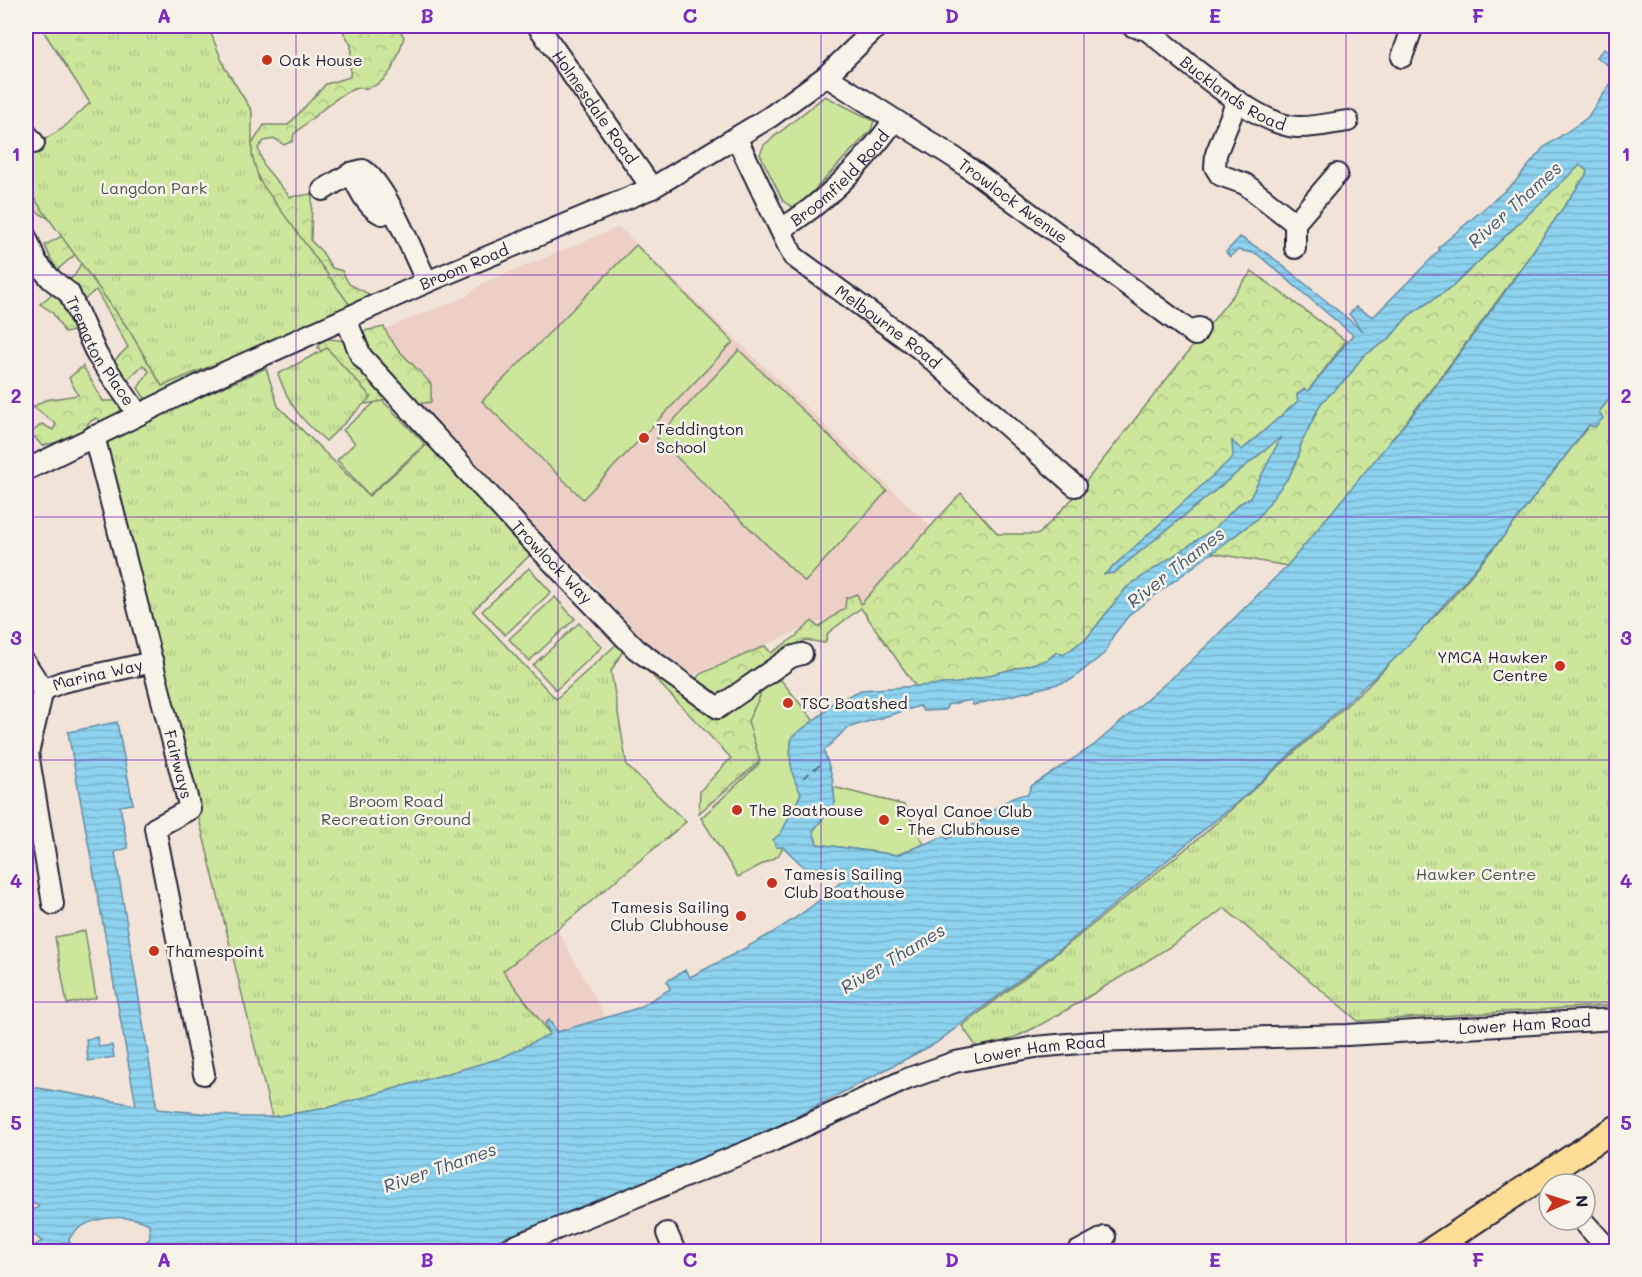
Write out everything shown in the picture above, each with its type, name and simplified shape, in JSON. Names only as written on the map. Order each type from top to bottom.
[{"type":"main road","points":[[1558,1172],[1617,1128]]},
{"type":"main road","points":[[1428,1251],[1537,1186]]},
{"type":"street","name":"Holmesdale Road","points":[[538,26],[652,188]]},
{"type":"street","name":"Broom Road","points":[[26,470],[138,414],[427,282],[652,188],[738,139],[826,76],[878,26]]},
{"type":"street","name":"Bucklands Road","points":[[1132,26],[1147,30],[1237,101],[1271,120],[1296,127],[1348,121]]},
{"type":"street","points":[[1402,57],[1413,26]]},
{"type":"street","name":"Trowlock Avenue","points":[[826,76],[958,160],[1194,335]]},
{"type":"street","points":[[1237,101],[1216,154],[1215,167],[1221,175],[1245,184],[1295,223]]},
{"type":"street","name":"Broomfield Road","points":[[781,229],[811,211],[880,140],[894,121]]},
{"type":"street","name":"Melbourne Road","points":[[738,139],[793,256],[920,349],[1075,486]]},
{"type":"street","points":[[323,190],[351,174],[368,203],[377,211],[382,214],[392,210],[427,282]]},
{"type":"street","points":[[1294,248],[1295,223],[1337,174]]},
{"type":"street","name":"Trematon Place","points":[[26,237],[31,267],[69,293],[97,355],[138,414]]},
{"type":"street","name":"Trowlock Way","points":[[346,319],[361,356],[528,537],[636,648],[718,708],[792,657],[802,654]]},
{"type":"street","name":"Fairways","points":[[94,436],[190,809],[155,828],[204,1074]]},
{"type":"street","name":"Marina Way","points":[[43,690],[62,682],[153,662]]},
{"type":"street","points":[[26,664],[43,690],[28,753],[53,904]]},
{"type":"street","name":"Lower Ham Road","points":[[500,1251],[770,1142],[907,1078],[955,1062],[1035,1047],[1091,1042],[1358,1035],[1617,1019]]},
{"type":"street","points":[[1593,1232],[1611,1251]]},
{"type":"street","points":[[1077,1251],[1106,1237]]},
{"type":"shaded area","name":"Teddington School","points":[[619,227],[930,526],[860,605],[689,677],[645,645],[606,608],[601,592],[582,571],[567,568],[371,351],[370,335],[467,296],[483,283]]},
{"type":"shaded area","points":[[557,929],[606,1018],[550,1034],[503,971]]},
{"type":"green space","name":"Langdon Park","points":[[40,26],[208,26],[225,68],[252,111],[252,155],[259,180],[352,308],[162,386],[129,330],[26,187],[26,150],[62,129],[90,103]]},
{"type":"green space","points":[[340,26],[398,26],[404,37],[393,68],[376,85],[356,88],[339,97],[294,134],[293,141],[284,145],[275,139],[264,141],[258,148],[264,166],[290,197],[312,194],[311,241],[322,252],[332,268],[342,271],[349,284],[369,294],[363,305],[350,311],[269,205],[248,150],[264,125],[288,125],[326,84],[350,77],[351,45]]},
{"type":"green space","points":[[825,96],[874,121],[871,130],[802,203],[792,207],[783,201],[760,154],[764,145]]},
{"type":"green space","points":[[1580,165],[1587,171],[1586,175],[1479,326],[1405,424],[1287,566],[1212,553],[1257,519],[1299,455],[1301,444],[1321,403],[1349,376],[1362,357],[1389,339],[1408,316],[1452,287]]},
{"type":"green space","points":[[26,178],[339,316],[148,404],[138,388],[149,371],[143,365],[122,385],[111,364],[128,347],[96,290],[86,298],[81,307],[80,330],[65,333],[52,312],[40,304],[75,275],[82,261],[77,253],[56,271],[45,245],[64,235],[56,223],[26,205]]},
{"type":"green space","points":[[636,245],[733,342],[583,499],[482,401]]},
{"type":"green space","points":[[1252,271],[1346,341],[1308,391],[1297,394],[1298,401],[1242,450],[1232,442],[1234,457],[1105,574],[1114,573],[1282,436],[1250,498],[1239,504],[1215,528],[1127,587],[1087,638],[1063,655],[1057,652],[1047,660],[959,683],[916,687],[861,608],[828,633],[825,643],[805,640],[717,697],[692,684],[700,674],[765,646],[771,653],[795,637],[812,621],[818,627],[845,608],[846,598],[857,594],[861,604],[961,493],[998,534],[1039,534],[1072,499]]},
{"type":"green space","points":[[384,327],[399,350],[431,384],[431,402],[416,404],[391,395],[382,401],[366,404],[353,396],[318,347],[323,338],[359,343],[364,331]]},
{"type":"green space","points":[[327,348],[371,397],[326,441],[296,411],[278,374]]},
{"type":"green space","points":[[739,350],[887,491],[805,582],[657,438]]},
{"type":"green space","points":[[83,366],[103,401],[124,401],[129,415],[106,425],[96,418],[88,423],[88,434],[42,446],[31,433],[42,424],[53,430],[56,424],[33,407],[45,400],[78,395],[69,378]]},
{"type":"green space","name":"Broom Road Recreation Ground","points":[[266,368],[278,406],[369,496],[429,443],[532,553],[473,611],[556,699],[618,643],[624,649],[611,671],[627,766],[686,822],[565,923],[503,971],[550,1034],[500,1059],[327,1108],[272,1117],[161,663],[101,441]]},
{"type":"green space","name":"Hawker Centre","points":[[1616,390],[1616,1005],[1358,1021],[1224,908],[1164,950],[1057,1015],[1011,1039],[978,1049],[962,1026],[1075,939],[1205,833],[1367,687],[1451,599],[1508,531]]},
{"type":"green space","points":[[380,398],[425,444],[369,495],[337,460],[355,443],[343,430]]},
{"type":"green space","points":[[529,568],[551,592],[505,635],[482,611]]},
{"type":"green space","points":[[555,597],[575,619],[529,661],[509,639]]},
{"type":"green space","points":[[579,623],[602,647],[556,690],[533,665]]},
{"type":"green space","points":[[643,666],[720,713],[760,683],[760,696],[748,721],[760,761],[699,813],[700,791],[731,758]]},
{"type":"green space","points":[[781,680],[814,721],[792,737],[791,766],[801,793],[777,847],[783,847],[778,856],[738,877],[701,818],[759,764],[715,720],[765,683]]},
{"type":"green space","points":[[833,787],[904,805],[924,844],[897,855],[817,844],[813,831],[835,803]]},
{"type":"green space","points":[[85,931],[96,998],[67,1004],[55,937]]},
{"type":"water","points":[[1604,49],[1616,58],[1616,71],[1596,57]]},
{"type":"water","name":"River Thames","points":[[1616,76],[1616,390],[1599,412],[1603,418],[1595,427],[1589,425],[1508,531],[1405,649],[1246,795],[1064,946],[936,1043],[760,1136],[476,1251],[129,1251],[138,1249],[150,1238],[149,1224],[140,1220],[118,1217],[84,1225],[69,1239],[72,1251],[26,1252],[26,1247],[31,1248],[42,1241],[26,1232],[26,1211],[37,1208],[39,1205],[26,1203],[26,1086],[136,1105],[68,732],[117,722],[133,804],[120,806],[128,848],[115,852],[157,1109],[243,1117],[272,1117],[327,1108],[501,1058],[550,1034],[545,1023],[549,1020],[557,1032],[638,1008],[670,989],[667,981],[685,970],[690,977],[770,934],[807,910],[843,880],[837,873],[829,870],[811,869],[810,875],[804,875],[803,866],[783,847],[777,847],[773,840],[781,833],[801,794],[791,766],[792,737],[827,710],[829,705],[861,690],[959,683],[1047,660],[1057,652],[1063,655],[1087,638],[1127,587],[1215,528],[1239,504],[1250,498],[1281,437],[1114,573],[1105,574],[1233,457],[1232,441],[1242,450],[1298,401],[1297,395],[1304,389],[1308,391],[1353,335],[1257,254],[1238,250],[1230,257],[1226,252],[1240,237],[1271,256],[1363,331],[1349,314],[1356,307],[1373,317],[1439,251],[1439,247],[1515,182],[1543,148],[1587,118]],"holes":[[[1580,165],[1587,171],[1502,296],[1431,392],[1287,566],[1190,662],[1093,746],[1031,786],[1028,794],[1005,802],[986,818],[947,839],[945,836],[897,855],[817,844],[813,831],[835,803],[832,776],[824,751],[847,728],[920,706],[923,711],[946,710],[947,705],[971,700],[973,705],[1071,680],[1106,652],[1113,636],[1130,614],[1257,519],[1290,475],[1301,444],[1321,403],[1349,376],[1362,357],[1389,339],[1408,316],[1452,287]]]},
{"type":"water","points":[[97,1037],[99,1047],[112,1045],[114,1057],[88,1061],[86,1039]]},
{"type":"ferry route","points":[[803,778],[820,765]]},
{"type":"place","name":"Oak House","points":[[267,60]]},
{"type":"place","name":"Teddington School","points":[[644,438]]},
{"type":"place","name":"YMCA Hawker Centre","points":[[1560,666]]},
{"type":"place","name":"TSC Boatshed","points":[[788,703]]},
{"type":"place","name":"The Boathouse","points":[[737,810]]},
{"type":"place","name":"Royal Canoe Club - The Clubhouse","points":[[884,820]]},
{"type":"place","name":"Tamesis Sailing Club Boathouse","points":[[772,883]]},
{"type":"place","name":"Tamesis Sailing Club Clubhouse","points":[[741,916]]},
{"type":"place","name":"Thamespoint","points":[[154,951]]}]
